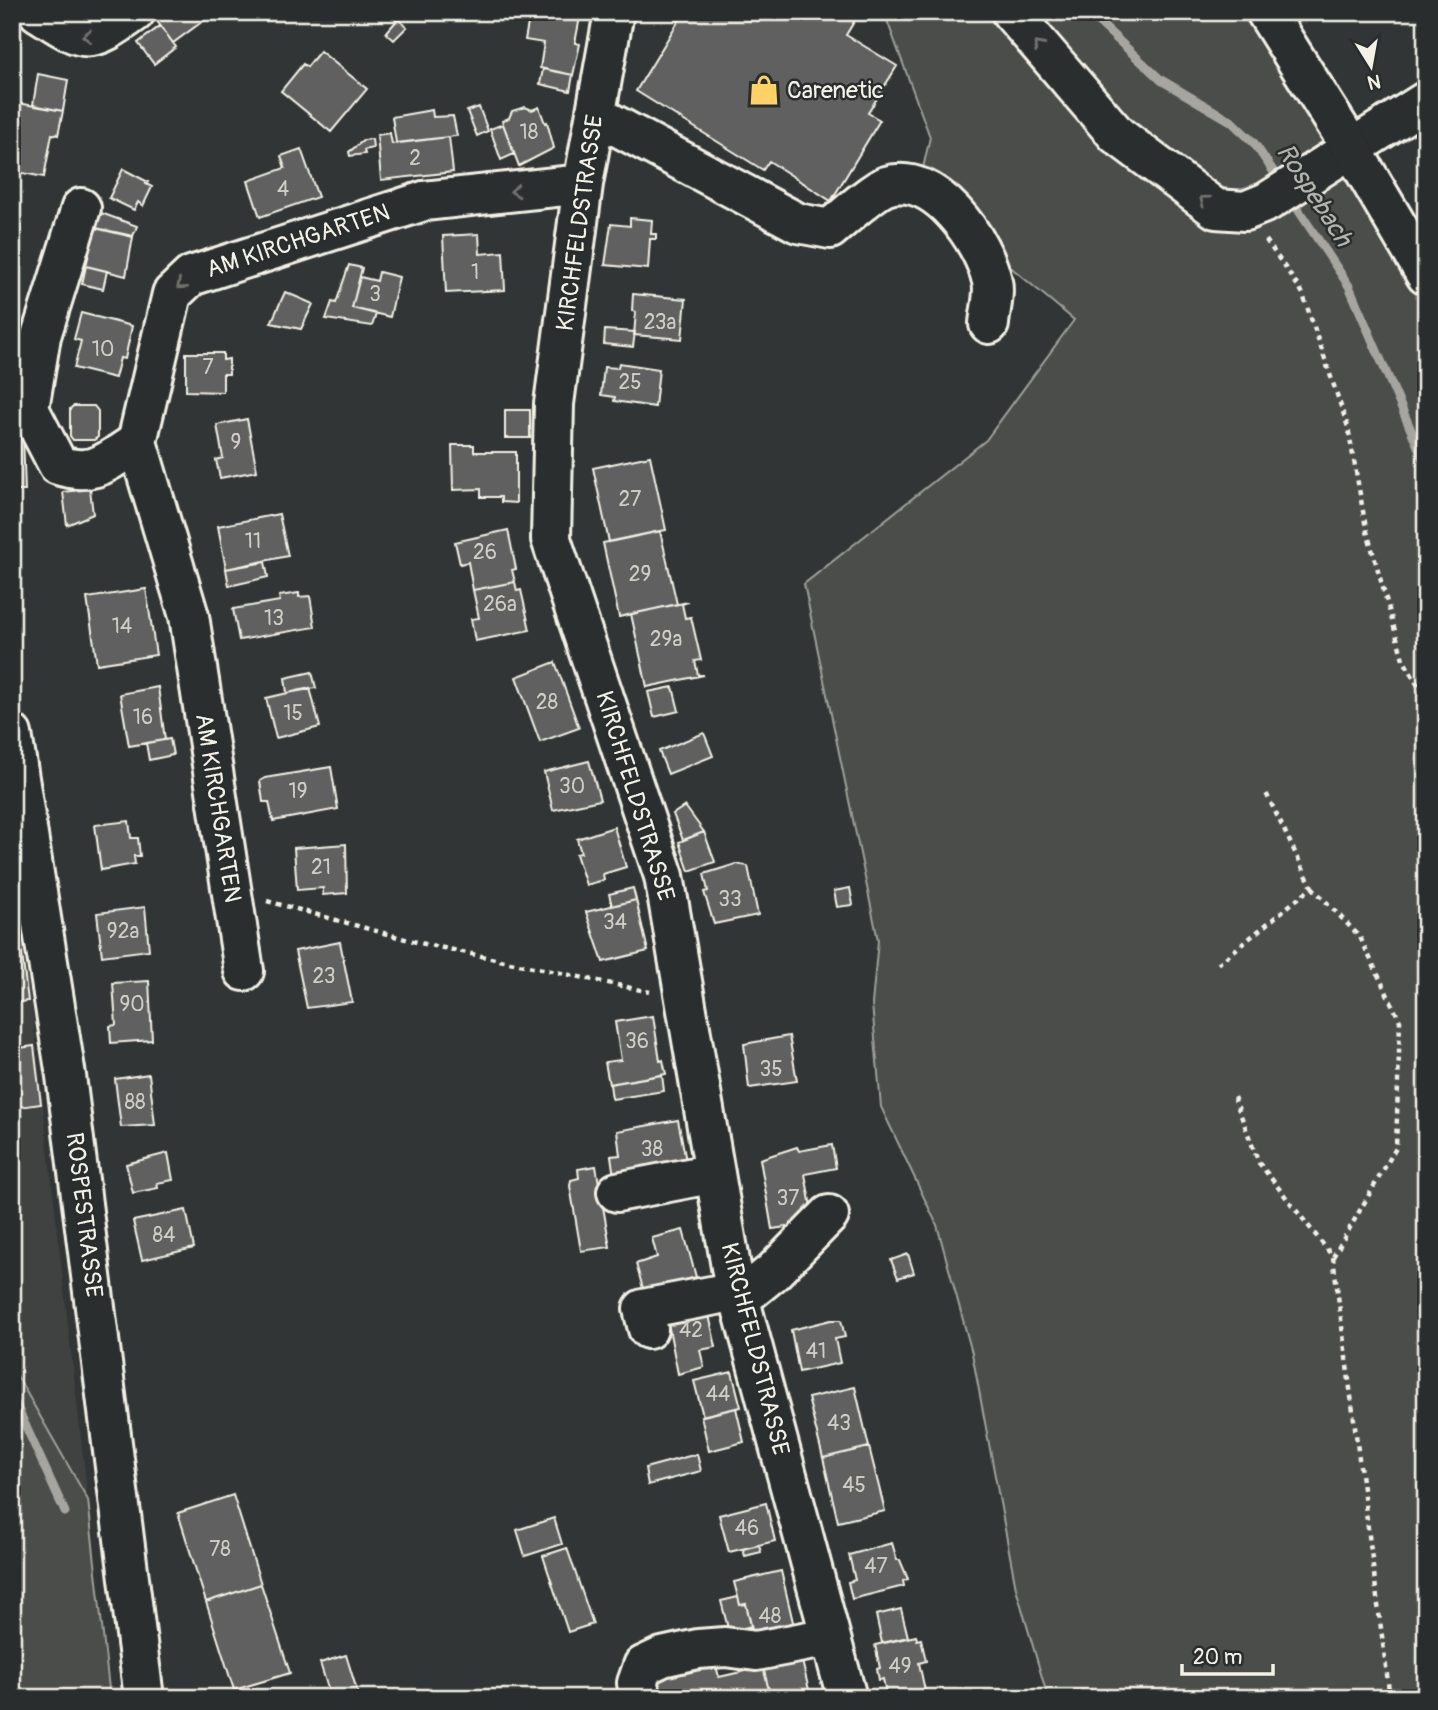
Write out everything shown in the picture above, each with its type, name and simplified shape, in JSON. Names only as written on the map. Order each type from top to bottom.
[{"type":"street","points":[[38,12],[78,37],[103,35],[135,12]]},
{"type":"street","name":"KIRCHFELDSTRASSE","points":[[614,12],[583,184],[554,404],[551,539],[664,876],[715,1173],[739,1295],[847,1698]]},
{"type":"street","points":[[1011,12],[1117,135],[1216,209],[1256,207],[1310,178],[1426,101]]},
{"type":"street","points":[[1266,12],[1352,149],[1426,275]]},
{"type":"street","points":[[596,115],[798,223],[830,229],[886,186],[914,186],[938,199],[963,220],[979,246],[992,282],[989,324]]},
{"type":"street","name":"AM KIRCHGARTEN","points":[[244,971],[189,616],[137,442],[172,293],[191,276],[424,201],[583,184]]},
{"type":"street","points":[[81,208],[21,408],[58,464],[76,471],[97,468],[137,442]]},
{"type":"street","name":"ROSPESTRASSE","points":[[12,734],[66,1076],[144,1698]]},
{"type":"street","points":[[617,1192],[715,1173]]},
{"type":"street","points":[[648,1329],[643,1309],[739,1295],[773,1272],[829,1215]]},
{"type":"street","points":[[642,1698],[637,1683],[643,1666],[662,1657],[725,1647],[756,1651],[830,1637]]},
{"type":"path","points":[[1256,207],[1302,292],[1348,427],[1366,528],[1404,659],[1426,700]]},
{"type":"path","points":[[1265,793],[1312,887],[1360,937],[1400,1021],[1396,1148],[1333,1257]]},
{"type":"path","points":[[1218,964],[1312,887]]},
{"type":"path","points":[[306,912],[420,943],[685,998]]},
{"type":"path","points":[[1234,1097],[1259,1163],[1333,1257],[1390,1698]]},
{"type":"shaded area","points":[[884,12],[1244,12],[1339,154],[1426,300],[1426,1698],[1048,1698],[1016,1588],[972,1353],[937,1225],[881,1107],[872,1004],[878,940],[804,584],[986,440],[1074,320],[918,190],[930,137]]},
{"type":"shaded area","points":[[12,832],[88,1500],[12,1367]]},
{"type":"shaded area","points":[[12,1367],[88,1500],[110,1698],[12,1698]]},
{"type":"building","points":[[161,12],[202,12],[207,18],[173,43],[154,17]]},
{"type":"building","points":[[530,12],[581,12],[575,43],[580,44],[573,75],[540,68],[544,43],[525,40]]},
{"type":"building","points":[[684,12],[860,12],[846,35],[897,66],[868,113],[880,120],[831,201],[769,161],[763,170],[636,91]]},
{"type":"building","points":[[398,19],[407,27],[394,40],[386,33]]},
{"type":"building","points":[[160,26],[176,47],[154,64],[138,43]]},
{"type":"building","points":[[320,51],[367,89],[331,132],[281,91],[303,64],[307,67]]},
{"type":"building","points":[[543,69],[573,75],[570,91],[540,84]]},
{"type":"building","points":[[38,74],[68,80],[63,111],[33,105]]},
{"type":"building","points":[[12,102],[63,111],[58,135],[52,134],[44,177],[12,171]]},
{"type":"building","points":[[479,107],[488,131],[477,136],[467,111]]},
{"type":"building","points":[[525,107],[532,110],[539,107],[545,123],[547,122],[554,148],[519,166],[502,121],[509,118],[512,111]]},
{"type":"building","points":[[432,110],[433,117],[453,116],[457,136],[396,143],[392,117]]},
{"type":"building","points":[[503,124],[514,154],[501,160],[490,129]]},
{"type":"building","points":[[390,133],[392,144],[449,137],[453,172],[381,180],[377,135]]},
{"type":"building","points":[[372,139],[373,148],[364,150],[365,154],[350,156],[349,152],[364,140]]},
{"type":"building","points":[[301,149],[318,197],[260,217],[248,181],[285,168],[281,156]]},
{"type":"building","points":[[123,169],[148,182],[146,184],[152,187],[143,206],[138,202],[134,210],[109,198]]},
{"type":"building","points":[[101,213],[137,226],[133,236],[96,228]]},
{"type":"building","points":[[630,218],[652,220],[651,234],[656,234],[656,239],[650,239],[648,269],[605,265],[611,224],[630,226]]},
{"type":"building","points":[[95,228],[133,237],[126,276],[86,266]]},
{"type":"building","points":[[479,234],[480,254],[503,252],[505,290],[446,293],[443,236]]},
{"type":"building","points":[[349,265],[362,268],[352,308],[376,314],[372,326],[326,319],[332,302],[336,303]]},
{"type":"building","points":[[86,266],[107,271],[103,289],[82,284]]},
{"type":"building","points":[[379,272],[399,277],[390,317],[352,308],[360,277],[377,281]]},
{"type":"building","points":[[285,292],[313,304],[301,329],[271,323]]},
{"type":"building","points":[[633,294],[686,299],[682,339],[634,335],[636,312],[632,311]]},
{"type":"building","points":[[81,313],[132,326],[125,359],[120,358],[115,378],[74,368],[81,341],[74,339]]},
{"type":"building","points":[[605,330],[635,332],[633,347],[604,344]]},
{"type":"building","points":[[186,353],[223,353],[223,360],[229,359],[229,374],[223,374],[223,392],[186,391]]},
{"type":"building","points":[[619,363],[659,369],[655,407],[614,401],[615,397],[601,395],[604,367],[618,368]]},
{"type":"building","points":[[73,406],[94,406],[98,411],[98,437],[94,440],[73,440],[70,436],[70,409]]},
{"type":"building","points":[[505,410],[530,410],[530,438],[505,438]]},
{"type":"building","points":[[247,419],[257,471],[220,478],[216,460],[223,458],[217,425]]},
{"type":"building","points":[[12,434],[23,434],[25,491],[12,491]]},
{"type":"building","points":[[452,445],[474,445],[474,452],[516,452],[516,503],[501,502],[501,497],[481,497],[481,489],[453,490]]},
{"type":"building","points":[[650,456],[666,530],[609,542],[593,468]]},
{"type":"building","points":[[90,489],[93,514],[67,525],[63,492]]},
{"type":"building","points":[[279,514],[288,556],[226,569],[218,526]]},
{"type":"building","points":[[508,530],[516,569],[512,570],[515,582],[473,590],[468,562],[460,564],[455,542]]},
{"type":"building","points":[[660,531],[677,604],[619,617],[603,543]]},
{"type":"building","points":[[265,562],[268,577],[229,586],[226,569]]},
{"type":"building","points":[[515,582],[517,591],[521,590],[530,630],[475,641],[471,619],[479,618],[473,590]]},
{"type":"building","points":[[146,589],[156,655],[97,664],[87,598]]},
{"type":"building","points":[[299,593],[299,597],[310,596],[315,627],[239,640],[233,609],[280,601],[279,596]]},
{"type":"building","points":[[688,602],[682,604],[685,618],[691,617],[701,660],[695,661],[698,675],[704,675],[647,687],[631,614]]},
{"type":"building","points":[[555,662],[579,728],[540,742],[516,677]]},
{"type":"building","points":[[312,672],[316,688],[287,693],[285,678]]},
{"type":"building","points":[[158,687],[165,740],[129,746],[120,694]]},
{"type":"building","points":[[673,687],[679,711],[654,717],[648,692]]},
{"type":"building","points":[[310,688],[320,727],[276,738],[266,698]]},
{"type":"building","points":[[704,733],[713,756],[668,774],[659,751]]},
{"type":"building","points":[[170,739],[173,755],[149,760],[146,743]]},
{"type":"building","points":[[589,761],[600,800],[553,810],[544,772]]},
{"type":"building","points":[[331,767],[338,809],[273,821],[269,802],[263,802],[260,781]]},
{"type":"building","points":[[685,806],[704,832],[683,840],[673,814]]},
{"type":"building","points":[[129,821],[131,838],[138,838],[140,856],[134,856],[135,864],[101,870],[95,825]]},
{"type":"building","points":[[614,827],[626,867],[603,874],[604,880],[586,885],[576,854],[581,853],[577,839]]},
{"type":"building","points":[[704,832],[715,862],[689,871],[679,842]]},
{"type":"building","points":[[346,844],[347,893],[323,895],[323,888],[297,890],[294,848]]},
{"type":"building","points":[[736,864],[748,866],[758,915],[714,924],[704,892],[708,891],[704,874]]},
{"type":"building","points":[[12,878],[28,1001],[12,1003]]},
{"type":"building","points":[[633,888],[636,900],[612,906],[609,894]]},
{"type":"building","points":[[850,888],[853,905],[837,907],[834,891]]},
{"type":"building","points":[[636,900],[648,951],[603,962],[586,912]]},
{"type":"building","points":[[145,907],[149,950],[102,956],[97,913]]},
{"type":"building","points":[[340,942],[352,1002],[307,1008],[295,951]]},
{"type":"building","points":[[149,981],[152,1040],[111,1043],[110,1026],[116,1025],[113,983]]},
{"type":"building","points":[[653,1016],[660,1061],[663,1060],[666,1074],[609,1084],[605,1062],[621,1060],[615,1022]]},
{"type":"building","points":[[789,1036],[797,1081],[749,1088],[744,1044]]},
{"type":"building","points":[[34,1046],[41,1104],[12,1108],[12,1049]]},
{"type":"building","points":[[149,1074],[155,1125],[121,1127],[115,1079]]},
{"type":"building","points":[[662,1075],[664,1091],[612,1099],[610,1084]]},
{"type":"building","points":[[678,1120],[687,1166],[614,1177],[611,1156],[620,1155],[617,1131]]},
{"type":"building","points":[[832,1145],[836,1168],[805,1174],[814,1223],[772,1229],[760,1159],[797,1147],[799,1151]]},
{"type":"building","points":[[168,1153],[173,1180],[157,1183],[158,1188],[133,1193],[126,1164]]},
{"type":"building","points":[[596,1166],[610,1247],[581,1251],[571,1180],[579,1178],[578,1169]]},
{"type":"building","points":[[186,1210],[194,1248],[142,1260],[133,1221]]},
{"type":"building","points":[[683,1230],[696,1277],[644,1292],[636,1264],[657,1257],[652,1238]]},
{"type":"building","points":[[908,1254],[914,1273],[898,1278],[891,1260]]},
{"type":"building","points":[[707,1306],[716,1347],[700,1350],[704,1367],[678,1374],[666,1313]]},
{"type":"building","points":[[841,1320],[845,1337],[835,1339],[840,1363],[799,1372],[791,1330]]},
{"type":"building","points":[[732,1372],[741,1407],[703,1416],[694,1381]]},
{"type":"building","points":[[855,1387],[869,1447],[823,1458],[808,1398]]},
{"type":"building","points":[[736,1408],[744,1442],[709,1451],[701,1416]]},
{"type":"building","points":[[869,1447],[885,1511],[838,1522],[823,1458]]},
{"type":"building","points":[[697,1454],[701,1471],[648,1485],[645,1468]]},
{"type":"building","points":[[233,1495],[261,1584],[206,1602],[178,1513]]},
{"type":"building","points":[[766,1503],[775,1541],[729,1552],[719,1515]]},
{"type":"building","points":[[554,1518],[562,1544],[525,1556],[517,1530]]},
{"type":"building","points":[[892,1543],[897,1560],[900,1560],[908,1579],[903,1581],[904,1586],[852,1599],[848,1582],[855,1580],[849,1555]]},
{"type":"building","points":[[759,1545],[761,1552],[745,1556],[743,1549]]},
{"type":"building","points":[[567,1548],[593,1624],[568,1632],[543,1556]]},
{"type":"building","points":[[781,1571],[797,1639],[755,1641],[746,1604],[740,1605],[734,1582]]},
{"type":"building","points":[[261,1584],[290,1673],[234,1690],[206,1602]]},
{"type":"building","points":[[738,1597],[740,1605],[746,1604],[751,1626],[729,1632],[721,1601]]},
{"type":"building","points":[[901,1609],[908,1637],[882,1643],[876,1615]]},
{"type":"building","points":[[916,1636],[917,1640],[921,1639],[926,1661],[919,1663],[926,1695],[887,1698],[883,1679],[879,1680],[877,1669],[880,1668],[875,1645]]},
{"type":"building","points":[[712,1651],[719,1677],[763,1667],[771,1698],[659,1698],[651,1666]]},
{"type":"building","points":[[346,1655],[358,1694],[331,1698],[320,1663]]},
{"type":"building","points":[[801,1657],[810,1694],[771,1698],[763,1667]]},
{"type":"waterway","name":"Rospebach","points":[[1088,12],[1161,80],[1231,121],[1254,143],[1282,184]]},
{"type":"waterway","name":"Rospebach","points":[[1291,199],[1349,286],[1426,465]]},
{"type":"waterway","points":[[12,1396],[65,1512]]},
{"type":"place","name":"Carenetic","points":[[764,90]]}]
